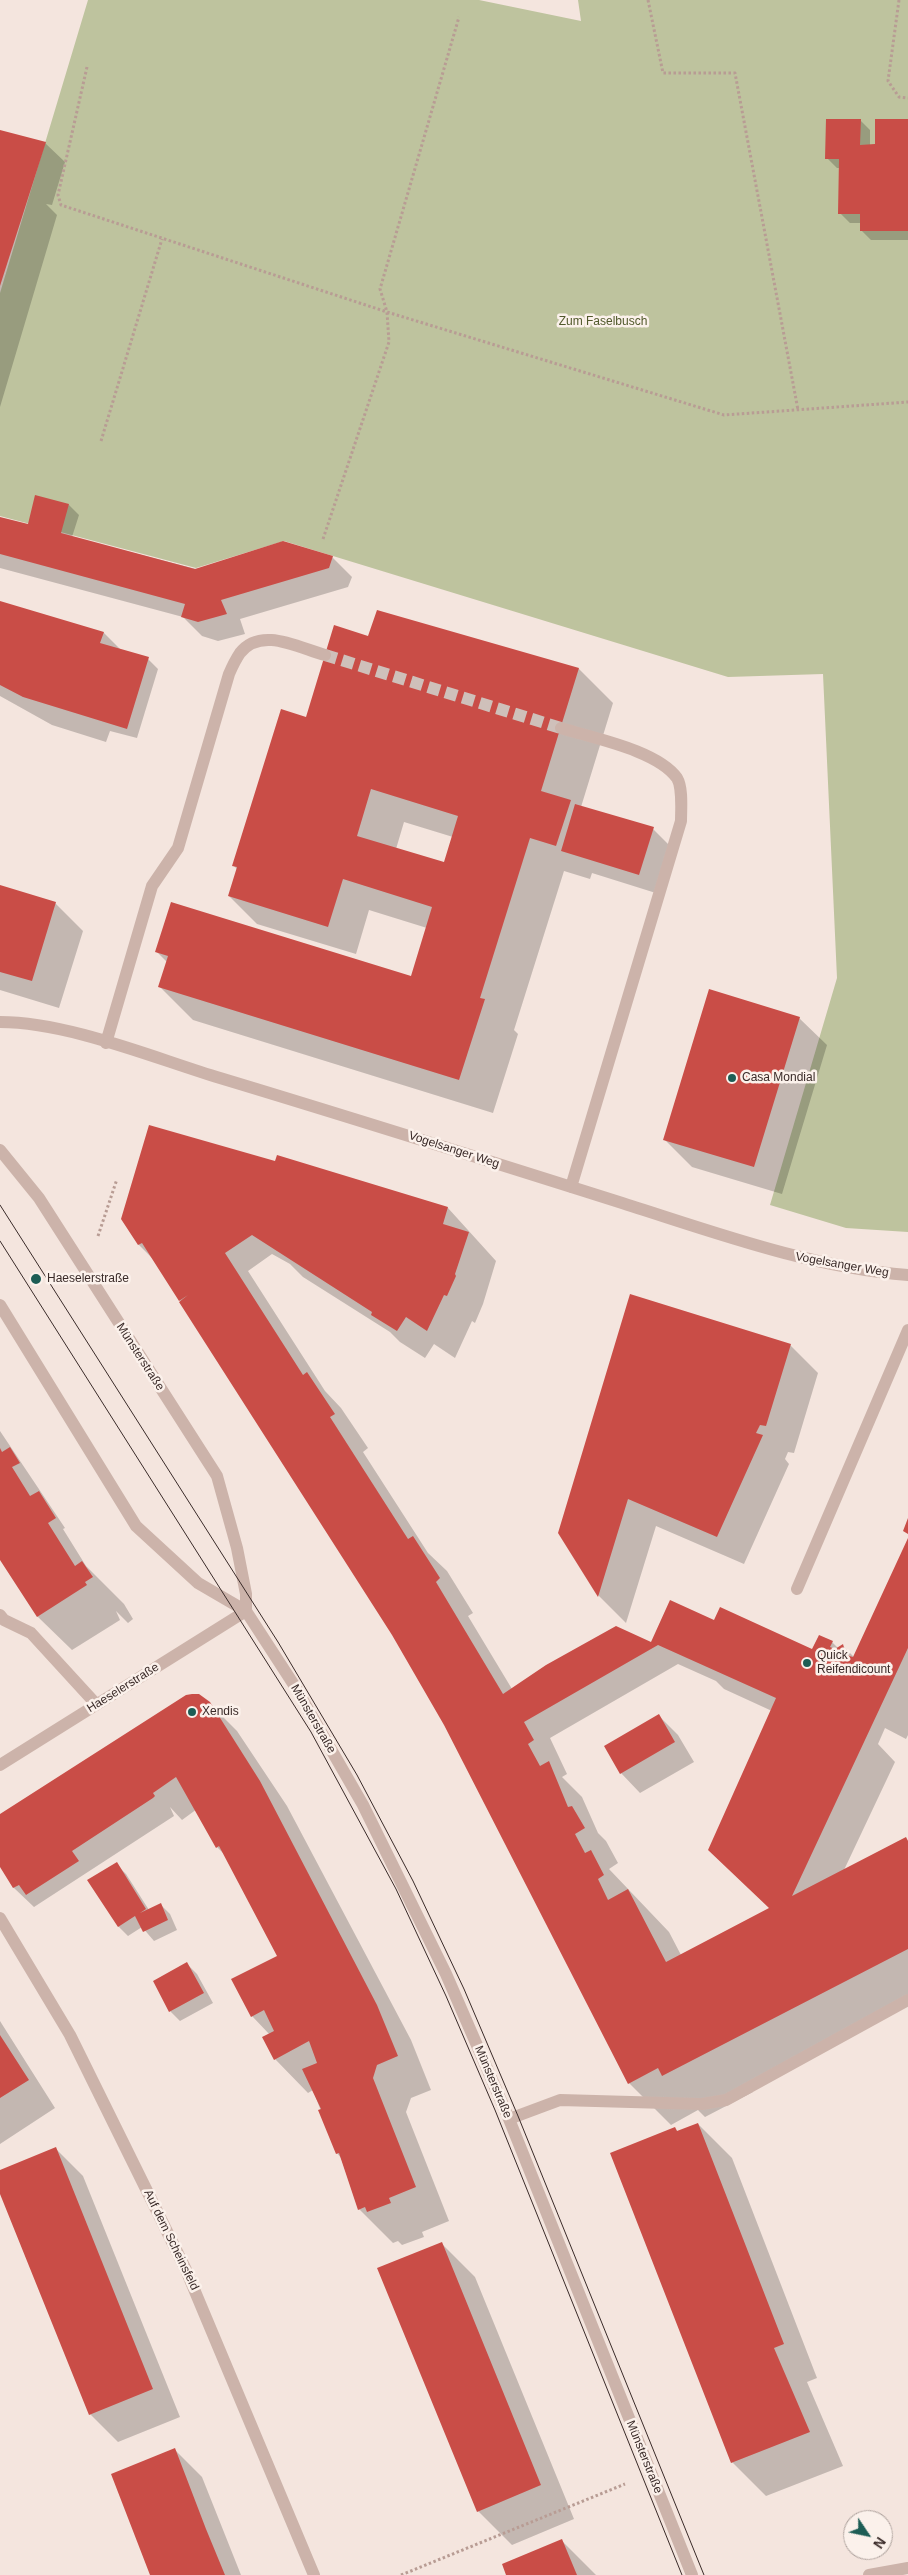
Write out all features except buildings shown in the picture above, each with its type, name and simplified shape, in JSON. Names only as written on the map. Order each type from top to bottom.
[{"type":"street","points":[[106,1043],[152,886],[178,848],[229,674],[241,652],[257,640],[272,639],[325,656]]},
{"type":"street","points":[[561,728],[645,755],[663,766],[678,779],[681,800],[681,820],[571,1187]]},
{"type":"street","name":"Vogelsanger Weg","points":[[0,1022],[35,1023],[106,1043],[792,1256],[868,1272],[908,1275]]},
{"type":"street","name":"Münsterstraße","points":[[0,1150],[39,1198],[217,1476],[237,1548],[246,1594],[246,1611]]},
{"type":"street","name":"Münsterstraße","points":[[0,1305],[136,1526],[198,1584],[246,1611],[294,1685],[363,1805],[446,1974],[509,2120],[692,2575]]},
{"type":"street","points":[[797,1589],[908,1330]]},
{"type":"street","name":"Haeselerstraße","points":[[0,1765],[246,1611]]},
{"type":"street","points":[[0,1615],[4,1620],[30,1633],[96,1704]]},
{"type":"street","name":"Auf dem Scheinsfeld","points":[[0,1918],[70,2035],[186,2270],[314,2575]]},
{"type":"street","points":[[509,2120],[560,2100],[702,2104],[726,2100],[908,2000]]},
{"type":"street","points":[[869,2575],[908,2568]]},
{"type":"path","points":[[648,0],[663,73],[735,73],[798,410]]},
{"type":"path","points":[[899,0],[888,81],[899,97],[908,98]]},
{"type":"path","points":[[323,540],[389,342],[387,312],[380,289],[459,18]]},
{"type":"path","points":[[88,67],[58,194],[61,206],[387,312],[724,416],[908,402]]},
{"type":"path","points":[[101,441],[162,239]]},
{"type":"path","points":[[72,1251],[98,1236],[117,1179]]},
{"type":"path","points":[[401,2575],[651,2473]]},
{"type":"green space","name":"Zum Faselbusch","points":[[88,0],[479,0],[581,21],[578,0],[908,0],[908,1232],[846,1228],[770,1205],[837,978],[823,674],[728,677],[284,541],[196,568],[0,516],[0,293]]},
{"type":"tunnel","points":[[325,655],[561,728]]},
{"type":"tram line","points":[[0,1205],[278,1642],[357,1775],[413,1881],[464,1989],[518,2116],[704,2575]]},
{"type":"tram line","points":[[0,1241],[311,1732],[396,1889],[446,1996],[495,2110],[682,2575]]},
{"type":"place","name":"Casa Mondial","points":[[732,1078]]},
{"type":"place","name":"Haeselerstraße","points":[[36,1279]]},
{"type":"place","name":"Quick Reifendicount","points":[[807,1663]]},
{"type":"place","name":"Xendis","points":[[192,1712]]}]
